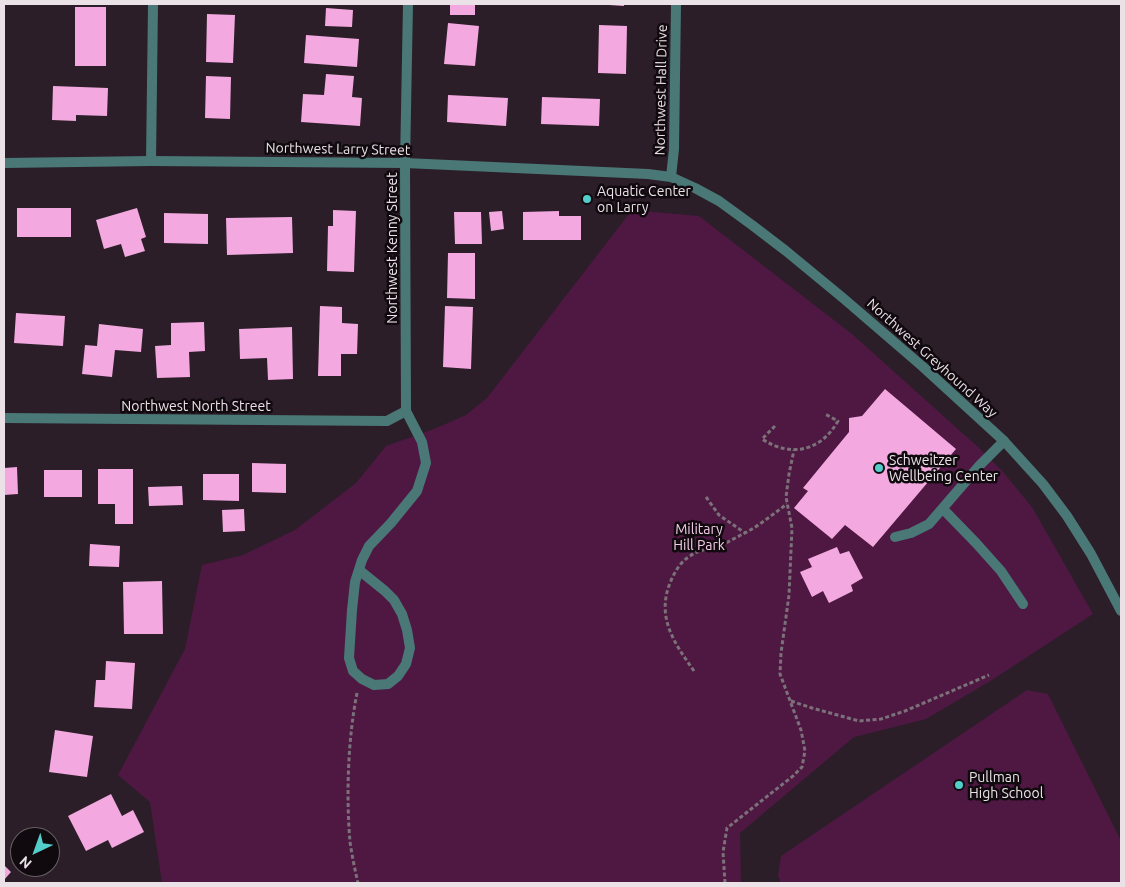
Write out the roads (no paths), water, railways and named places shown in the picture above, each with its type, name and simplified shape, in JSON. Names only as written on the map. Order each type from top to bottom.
[{"type":"street","points":[[151,161],[153,4]]},
{"type":"street","name":"Northwest Kenny Street","points":[[406,412],[405,163],[408,4]]},
{"type":"street","name":"Northwest Hall Drive","points":[[672,177],[676,4]]},
{"type":"street","name":"Northwest Larry Street","points":[[4,163],[151,161],[405,163],[648,174],[672,177]]},
{"type":"street","name":"Northwest Greyhound Way","points":[[672,177],[719,201],[786,251],[844,298],[1004,441],[1043,484],[1067,516],[1091,554],[1121,611]]},
{"type":"street","points":[[359,570],[394,600],[402,614],[407,630],[410,648],[406,664],[398,676],[388,684],[374,685],[362,680],[353,671],[349,658],[355,582],[362,560],[369,546],[417,491],[426,463],[422,442],[406,412]]},
{"type":"street","name":"Northwest North Street","points":[[4,418],[387,421],[406,412]]},
{"type":"street","points":[[895,537],[911,533],[929,524],[979,466],[1004,441]]},
{"type":"street","points":[[943,509],[1001,571],[1023,604]]},
{"type":"place","name":"Aquatic Center on Larry","points":[[587,199]]},
{"type":"place","name":"Schweitzer Wellbeing Center","points":[[879,468]]},
{"type":"place","name":"Pullman High School","points":[[959,785]]},
{"type":"park label","name":"Military Hill Park","points":[[699,538]]}]
